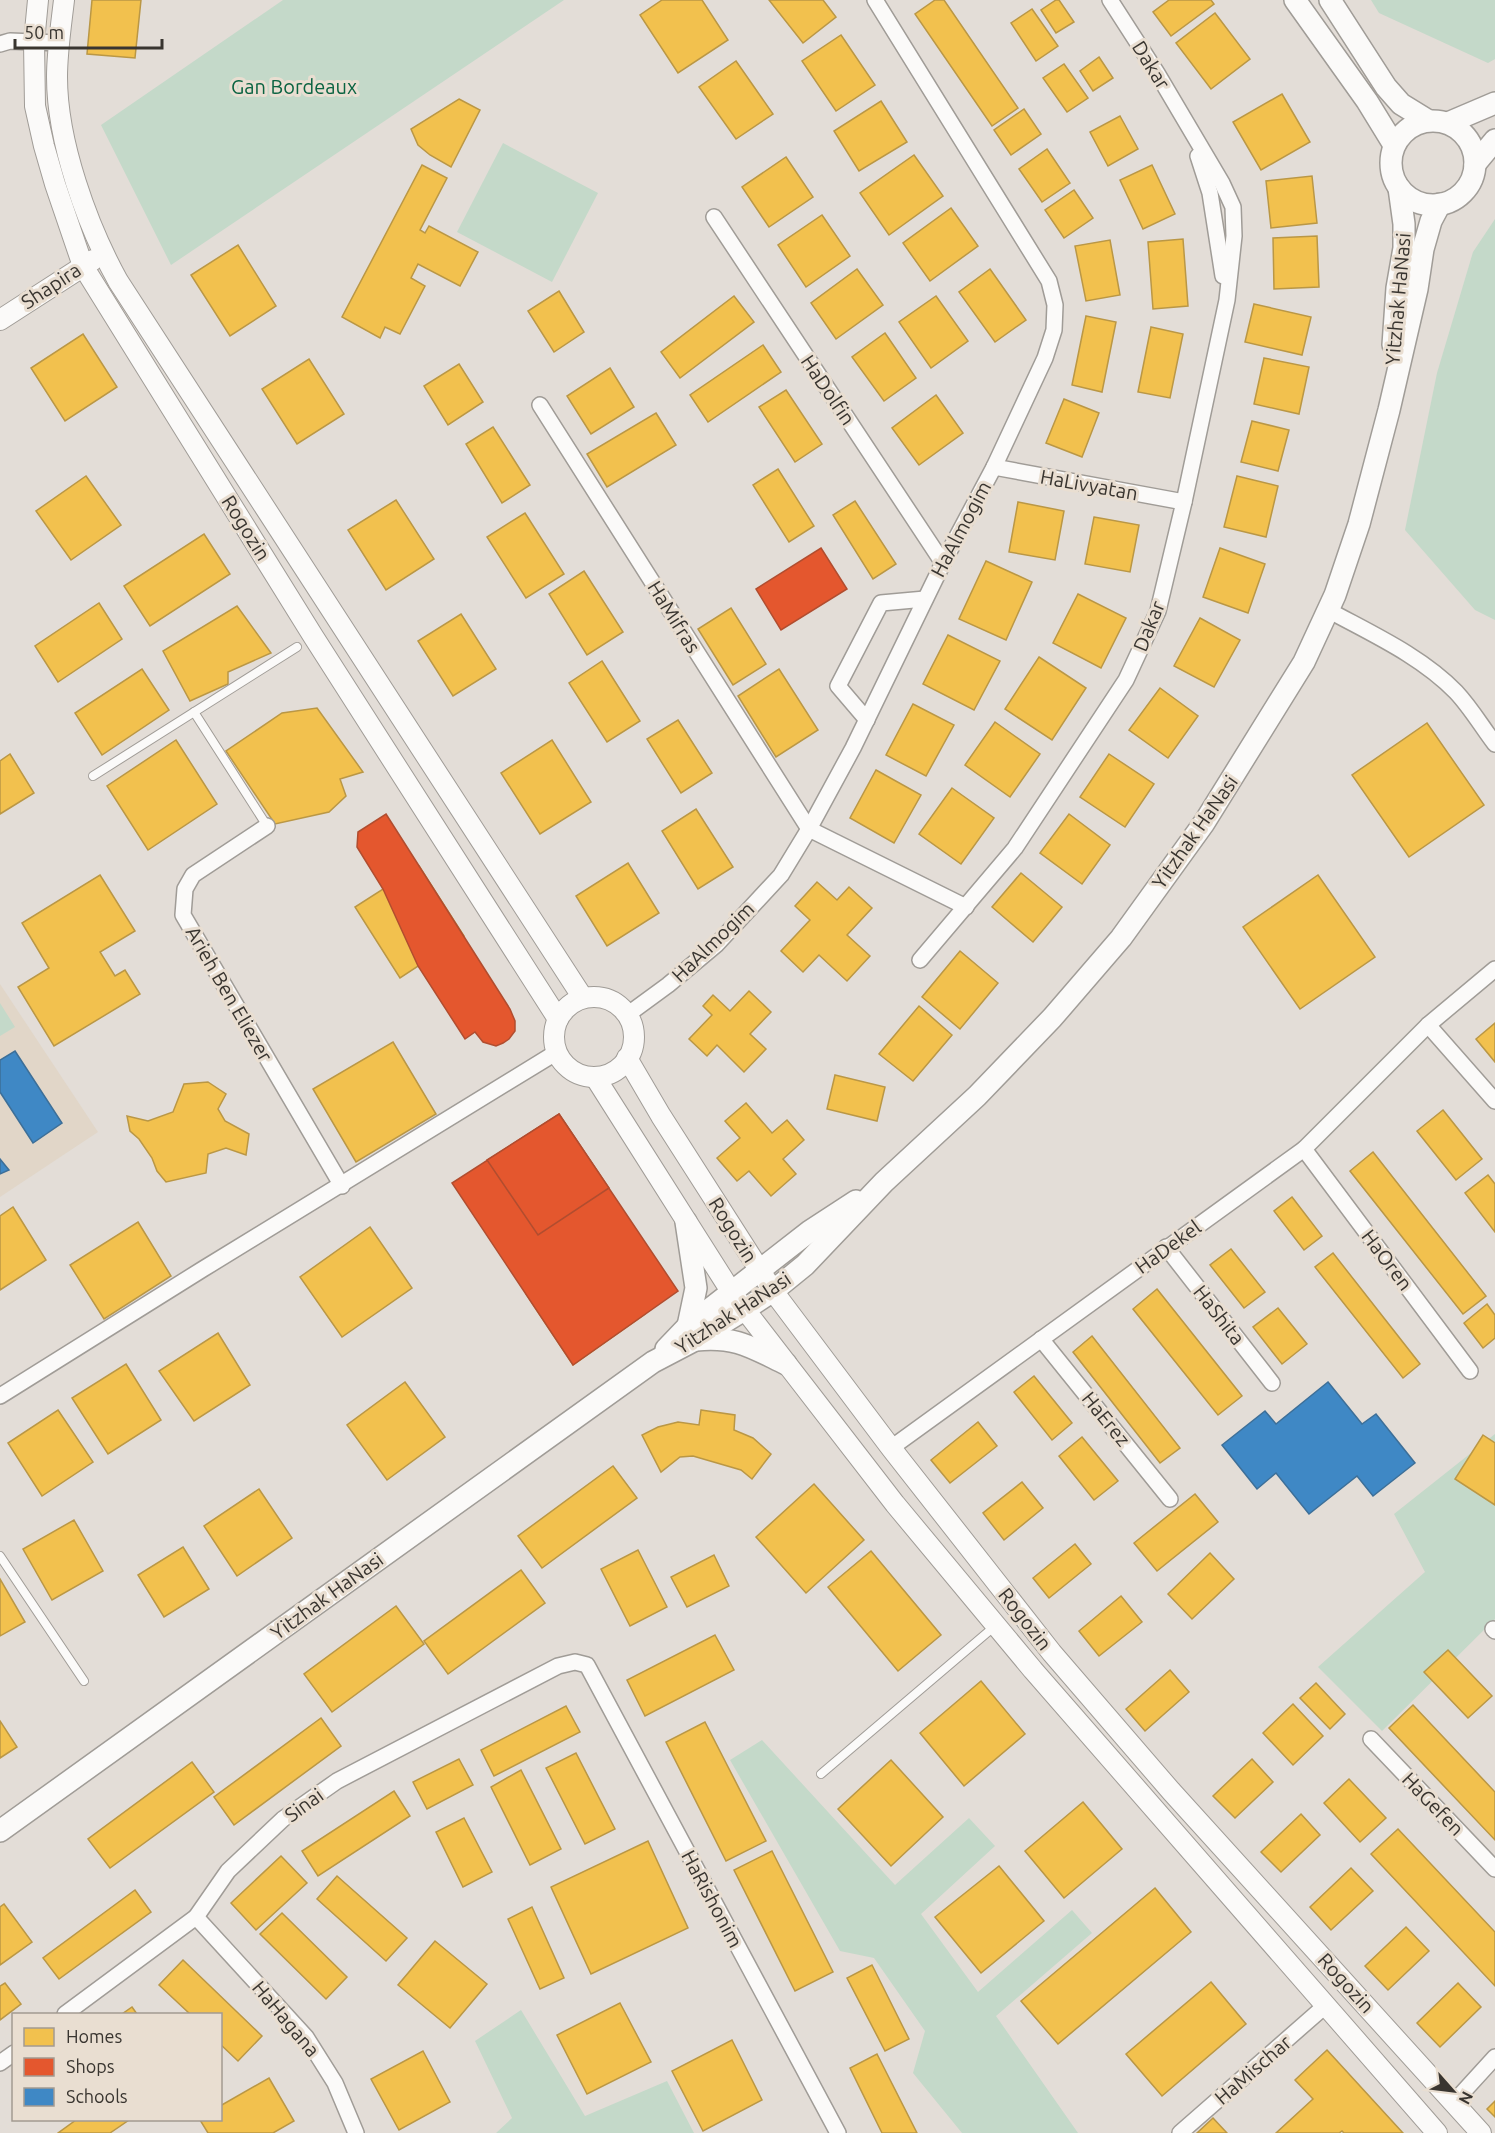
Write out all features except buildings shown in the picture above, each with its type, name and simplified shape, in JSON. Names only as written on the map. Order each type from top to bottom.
[{"type":"main road","points":[[1295,0],[1394,145]]},
{"type":"main road","points":[[1330,0],[1386,87],[1401,104],[1438,122],[1459,129],[1468,139],[1473,151],[1475,164],[1470,182],[1458,197],[1440,204],[1429,205],[1407,196],[1393,178],[1391,167],[1394,145],[1402,133],[1413,125],[1438,122],[1495,104]]},
{"type":"main road","points":[[1475,164],[1495,140]]},
{"type":"main road","name":"Yitzhak HaNasi","points":[[1389,410],[1397,288],[1404,248],[1404,224],[1399,188]]},
{"type":"main road","name":"Yitzhak HaNasi","points":[[0,1831],[692,1333],[738,1301],[773,1291],[805,1265],[884,1182],[977,1096],[1052,1018],[1120,938],[1204,823],[1304,662],[1328,610],[1359,524],[1389,410],[1417,289],[1423,249],[1431,222],[1440,204]]},
{"type":"main road","name":"Yitzhak HaNasi","points":[[738,1301],[759,1272],[810,1231],[884,1182]]},
{"type":"main road","points":[[686,1222],[696,1288],[692,1333],[745,1344],[786,1364]]},
{"type":"street","name":"Rogozin","points":[[38,0],[34,42],[35,106],[44,146],[83,266],[313,636],[558,1019]]},
{"type":"street","name":"Rogozin","points":[[64,0],[57,78],[63,135],[75,180],[103,253],[118,281],[583,998]]},
{"type":"street","name":"HaAlmogim","points":[[627,1015],[668,985],[717,944],[781,875],[867,720],[943,563],[994,467],[1045,358],[1054,330],[1055,305],[1049,280],[875,0]]},
{"type":"street","name":"Dakar","points":[[920,960],[1015,848],[1126,680],[1158,611],[1227,300],[1210,193],[1190,130],[1110,0]]},
{"type":"street","points":[[0,44],[10,41],[59,43]]},
{"type":"street","name":"HaDolfin","points":[[714,217],[943,563]]},
{"type":"street","name":"Shapira","points":[[0,320],[103,253]]},
{"type":"street","name":"HaMifras","points":[[540,405],[808,829]]},
{"type":"street","name":"HaLivyatan","points":[[994,467],[1184,502]]},
{"type":"street","points":[[867,720],[838,686],[881,603],[925,599]]},
{"type":"street","points":[[1328,610],[1402,651],[1439,677],[1468,706],[1495,744]]},
{"type":"street","name":"Arieh Ben Eliezer","points":[[267,826],[193,875],[185,889],[183,915],[342,1186]]},
{"type":"street","points":[[808,829],[966,907]]},
{"type":"street","name":"HaDekel","points":[[891,1448],[1304,1149],[1428,1025],[1495,969]]},
{"type":"street","points":[[596,997],[608,999],[627,1015],[634,1037],[632,1048],[619,1068],[596,1077],[572,1071],[563,1063],[557,1052],[554,1030],[564,1010],[583,998],[596,997]]},
{"type":"street","points":[[1428,1025],[1494,1098]]},
{"type":"street","points":[[0,1396],[557,1052]]},
{"type":"street","name":"Rogozin","points":[[627,1058],[759,1272],[891,1448],[1052,1653],[1171,1791],[1481,2133]]},
{"type":"street","name":"Rogozin","points":[[596,1077],[738,1301],[895,1504],[995,1626],[1437,2133]]},
{"type":"street","name":"HaOren","points":[[1304,1149],[1470,1371]]},
{"type":"street","name":"HaShita","points":[[1166,1247],[1272,1383]]},
{"type":"street","name":"HaErez","points":[[1041,1339],[1170,1500]]},
{"type":"street","name":"Sinai","points":[[66,2013],[196,1917],[228,1871],[283,1818],[337,1781],[558,1666],[575,1662],[587,1665]]},
{"type":"street","name":"HaRishonim","points":[[587,1665],[838,2133]]},
{"type":"street","name":"HaGefen","points":[[1371,1739],[1495,1869]]},
{"type":"street","name":"HaHagana","points":[[196,1917],[306,2037],[335,2084],[356,2133]]},
{"type":"street","name":"HaMischar","points":[[1180,2133],[1326,2006]]},
{"type":"street","points":[[1454,2102],[1495,2057]]},
{"type":"lane","points":[[93,776],[297,647]]},
{"type":"lane","points":[[194,712],[267,826]]},
{"type":"lane","points":[[0,1556],[84,1681]]},
{"type":"lane","points":[[820,1774],[995,1626]]},
{"type":"shaded area","points":[[0,984],[98,1132],[0,1197]]},
{"type":"green space","name":"Gan Bordeaux","points":[[283,0],[564,0],[171,265],[101,125]]},
{"type":"green space","points":[[1371,0],[1495,0],[1495,59],[1488,63],[1379,13]]},
{"type":"green space","points":[[503,143],[598,193],[552,282],[457,232]]},
{"type":"green space","points":[[1495,219],[1495,620],[1475,610],[1405,530],[1437,373],[1473,252]]},
{"type":"green space","points":[[0,1003],[15,1027],[0,1036]]},
{"type":"green space","points":[[1495,1434],[1495,1619],[1382,1731],[1318,1667],[1425,1572],[1394,1514]]},
{"type":"green space","points":[[762,1740],[895,1885],[969,1818],[995,1846],[921,1914],[978,1992],[1072,1910],[1092,1933],[996,2016],[1078,2133],[962,2133],[913,2073],[925,2031],[874,1958],[840,1951],[730,1760]]},
{"type":"green space","points":[[521,2010],[585,2116],[667,2081],[694,2133],[496,2133],[512,2118],[475,2041]]}]
